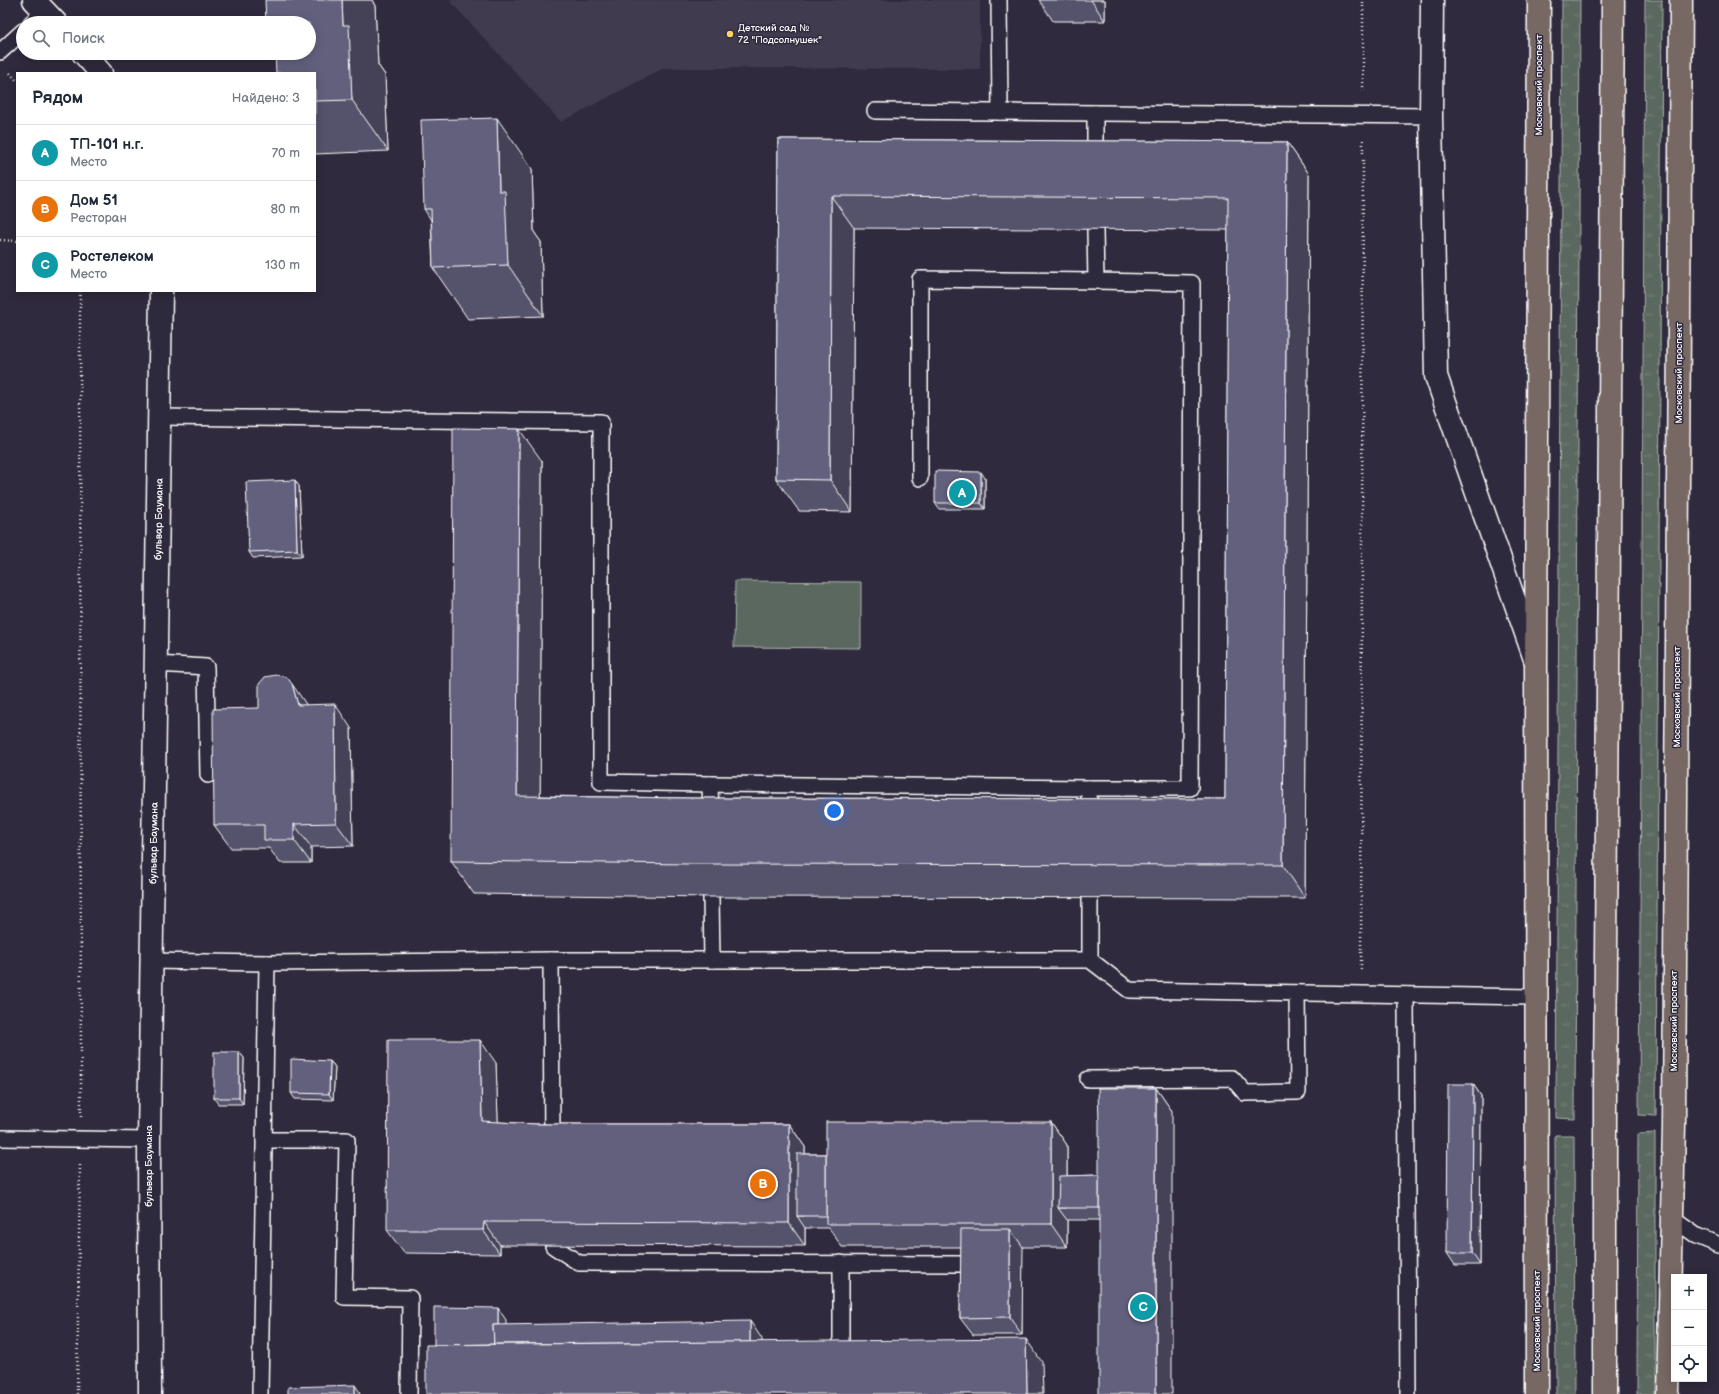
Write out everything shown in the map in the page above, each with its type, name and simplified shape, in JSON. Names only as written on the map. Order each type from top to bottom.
[{"type":"main road","name":"Московский проспект","points":[[1537,1394],[1536,662],[1539,0]]},
{"type":"main road","points":[[1605,1394],[1605,1090],[1613,0]]},
{"type":"main road","name":"Московский проспект","points":[[1668,1394],[1673,1219],[1681,0]]},
{"type":"street","points":[[1432,0],[1431,116],[1436,376],[1536,662]]},
{"type":"street","points":[[89,60],[100,72]]},
{"type":"street","name":"бульвар Баумана","points":[[150,1394],[149,1140],[153,961],[161,292]]},
{"type":"lane","points":[[999,0],[1000,112]]},
{"type":"lane","points":[[0,52],[16,37]]},
{"type":"lane","points":[[875,111],[1431,116]]},
{"type":"lane","points":[[1095,113],[1095,174]]},
{"type":"lane","points":[[1095,230],[1096,281]]},
{"type":"lane","points":[[160,417],[601,422],[601,782],[1190,788],[1192,283],[920,279],[920,478]]},
{"type":"lane","points":[[157,664],[206,667],[208,775]]},
{"type":"lane","points":[[710,784],[711,831]]},
{"type":"lane","points":[[1089,788],[1090,831]]},
{"type":"lane","points":[[711,897],[712,960]]},
{"type":"lane","points":[[1090,897],[1090,960]]},
{"type":"lane","points":[[153,961],[267,963],[551,960],[1090,960],[1129,990],[1536,997]]},
{"type":"lane","points":[[551,960],[552,1147]]},
{"type":"lane","points":[[260,1394],[267,963]]},
{"type":"lane","points":[[1088,1079],[1232,1078],[1245,1093],[1298,1092],[1297,993]]},
{"type":"lane","points":[[1406,995],[1408,1394]]},
{"type":"lane","points":[[0,1138],[149,1140]]},
{"type":"lane","points":[[264,1140],[346,1140],[344,1297],[410,1298],[408,1394]]},
{"type":"lane","points":[[1673,1219],[1697,1236],[1719,1246]]},
{"type":"lane","points":[[553,1246],[579,1263],[966,1264]]},
{"type":"lane","points":[[841,1263],[841,1356]]},
{"type":"path","points":[[1361,994],[1363,0]]},
{"type":"path","points":[[0,240],[16,241]]},
{"type":"path","points":[[76,1394],[81,1139],[80,292]]},
{"type":"shaded area","name":"Детский сад № 72 \"Подсолнушек\"","points":[[449,0],[980,0],[980,69],[664,68],[561,122]]},
{"type":"green space","points":[[1562,0],[1580,0],[1575,1119],[1556,1118]]},
{"type":"green space","points":[[1645,0],[1662,0],[1656,1116],[1639,1115]]},
{"type":"green space","points":[[735,581],[861,582],[861,648],[734,647]]},
{"type":"green space","points":[[1655,1133],[1655,1394],[1637,1394],[1638,1134]]},
{"type":"green space","points":[[1555,1135],[1574,1135],[1575,1394],[1556,1394]]},
{"type":"building","points":[[265,0],[342,0],[343,25],[349,25],[352,100],[316,101],[316,72],[276,72],[275,60],[316,60],[316,16],[266,16]]},
{"type":"building","points":[[497,118],[499,191],[505,191],[508,265],[433,268],[431,209],[424,209],[421,120]]},
{"type":"building","points":[[778,139],[1287,142],[1283,865],[688,864],[451,861],[453,428],[519,429],[517,796],[688,798],[1225,799],[1228,198],[831,196],[830,480],[776,479]]},
{"type":"building","points":[[935,471],[981,472],[981,503],[935,503]]},
{"type":"building","points":[[295,480],[297,550],[249,552],[246,482]]},
{"type":"building","points":[[276,675],[287,677],[292,684],[298,705],[335,704],[336,823],[294,824],[294,840],[264,840],[264,825],[214,825],[213,709],[259,708],[259,684],[265,677]]},
{"type":"building","points":[[388,1040],[480,1040],[482,1121],[535,1124],[789,1124],[789,1223],[484,1222],[483,1230],[387,1230]]},
{"type":"building","points":[[214,1052],[239,1052],[239,1098],[214,1098]]},
{"type":"building","points":[[291,1059],[330,1061],[329,1094],[291,1093]]},
{"type":"building","points":[[1448,1084],[1473,1084],[1472,1253],[1447,1253]]},
{"type":"building","points":[[1098,1088],[1156,1088],[1156,1394],[1099,1394]]},
{"type":"building","points":[[826,1122],[1051,1122],[1051,1224],[826,1224]]},
{"type":"building","points":[[797,1154],[826,1154],[826,1216],[797,1216]]},
{"type":"building","points":[[1099,1175],[1099,1208],[1058,1208],[1059,1176]]},
{"type":"building","points":[[961,1229],[1010,1229],[1010,1317],[960,1318]]},
{"type":"building","points":[[434,1307],[498,1308],[498,1325],[493,1325],[494,1344],[434,1345]]},
{"type":"building","points":[[750,1321],[750,1342],[494,1344],[493,1325]]},
{"type":"building","points":[[1026,1339],[1027,1394],[426,1394],[426,1345]]},
{"type":"building","points":[[355,1385],[355,1394],[288,1394],[288,1387]]},
{"type":"place","name":"Детский сад № 72 \"Подсолнушек\"","points":[[730,34]]},
{"type":"place","name":"ТП-101 н.г.","points":[[962,493]]},
{"type":"place","name":"Дом 51","points":[[763,1184]]},
{"type":"place","name":"Ростелеком","points":[[1143,1307]]}]
